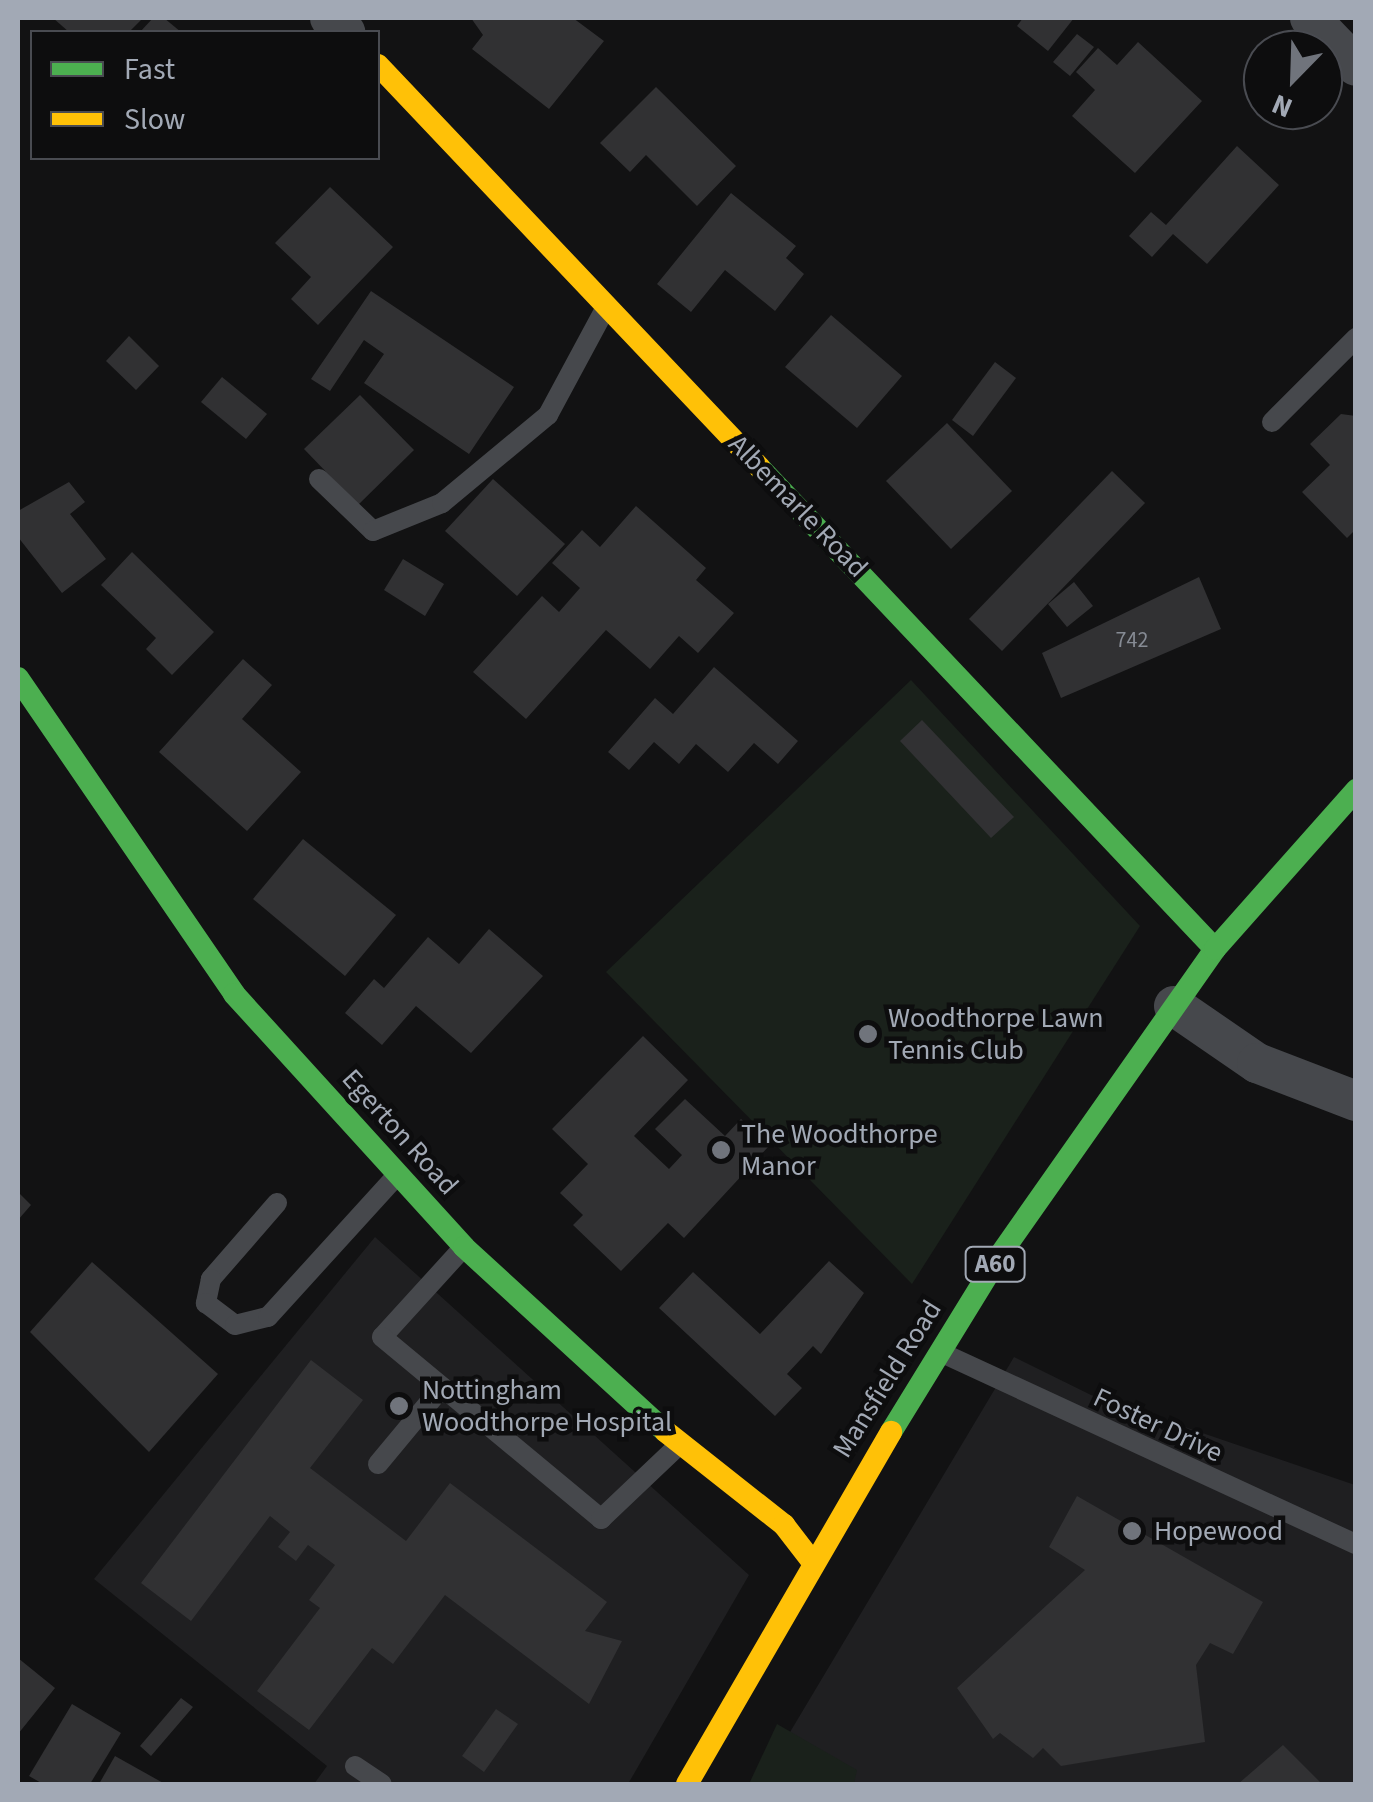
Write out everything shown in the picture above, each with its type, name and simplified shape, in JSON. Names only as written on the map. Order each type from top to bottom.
[{"type":"main road","name":"Albemarle Road","points":[[380,68],[1214,950]]},
{"type":"main road","name":"Egerton Road","points":[[18,678],[234,994],[464,1246],[682,1443],[784,1524],[811,1560]]},
{"type":"main road","name":"Mansfield Road","points":[[687,1784],[811,1560],[939,1351],[1214,950],[1356,790]]},
{"type":"street","points":[[1310,18],[1356,66]]},
{"type":"street","points":[[1174,1006],[1257,1063],[1356,1101]]},
{"type":"lane","points":[[319,479],[373,531],[442,503],[548,415],[607,305]]},
{"type":"lane","points":[[1272,422],[1356,338]]},
{"type":"lane","points":[[278,1203],[211,1279],[206,1303],[235,1324],[268,1317],[398,1174]]},
{"type":"lane","points":[[464,1246],[382,1337],[601,1519],[682,1443]]},
{"type":"lane","name":"Foster Drive","points":[[939,1351],[1356,1544]]},
{"type":"lane","points":[[378,1464],[442,1387]]},
{"type":"lane","points":[[356,1766],[382,1784]]},
{"type":"shaded area","name":"Woodthorpe Lawn Tennis Club","points":[[911,680],[1140,926],[912,1284],[606,972]]},
{"type":"shaded area","name":"Nottingham Woodthorpe Hospital","points":[[375,1237],[749,1575],[628,1784],[314,1784],[327,1766],[94,1579]]},
{"type":"shaded area","name":"Hopewood","points":[[1014,1357],[1091,1395],[1355,1485],[1355,1784],[759,1784]]},
{"type":"shaded area","points":[[777,1724],[857,1770],[854,1784],[749,1784]]},
{"type":"building","points":[[53,18],[143,18],[131,30],[67,30]]},
{"type":"building","points":[[153,18],[164,18],[179,30],[142,30]]},
{"type":"building","points":[[471,18],[573,18],[604,41],[549,109],[472,49],[483,35]]},
{"type":"building","points":[[1023,18],[1074,18],[1048,51],[1017,26]]},
{"type":"building","points":[[1077,34],[1094,47],[1070,76],[1053,62]]},
{"type":"building","points":[[1138,42],[1202,101],[1135,173],[1072,116],[1095,90],[1076,72],[1098,48],[1117,65]]},
{"type":"building","points":[[656,87],[736,166],[697,206],[646,155],[630,172],[600,143]]},
{"type":"building","points":[[1237,146],[1279,185],[1207,264],[1173,234],[1152,257],[1129,236],[1151,212],[1166,225]]},
{"type":"building","points":[[330,187],[393,247],[318,325],[291,299],[311,277],[275,243]]},
{"type":"building","points":[[731,193],[796,246],[786,258],[804,274],[775,311],[725,270],[691,312],[657,284]]},
{"type":"building","points":[[371,291],[514,387],[469,454],[364,383],[384,354],[364,340],[330,391],[311,379]]},
{"type":"building","points":[[831,315],[902,376],[857,428],[785,367]]},
{"type":"building","points":[[129,336],[159,366],[136,390],[106,361]]},
{"type":"building","points":[[995,362],[1016,378],[973,436],[952,420]]},
{"type":"building","points":[[222,377],[267,414],[246,439],[201,402]]},
{"type":"building","points":[[360,395],[414,450],[358,505],[304,449]]},
{"type":"building","points":[[1341,414],[1356,416],[1356,529],[1347,538],[1302,492],[1330,465],[1310,444]]},
{"type":"building","points":[[947,423],[1012,491],[951,549],[886,481]]},
{"type":"building","points":[[1112,471],[1145,503],[1002,651],[969,619]]},
{"type":"building","points":[[493,479],[565,544],[517,596],[445,531]]},
{"type":"building","points":[[69,482],[85,502],[70,514],[106,559],[62,593],[18,537],[18,511]]},
{"type":"building","points":[[636,506],[706,568],[696,580],[734,613],[698,653],[679,636],[650,669],[606,630],[526,719],[473,672],[542,596],[559,612],[580,588],[552,563],[582,530],[600,547]]},
{"type":"building","points":[[132,552],[214,632],[172,675],[146,649],[156,638],[101,585]]},
{"type":"building","points":[[403,559],[444,584],[425,616],[384,590]]},
{"type":"building","points":[[1199,577],[1221,629],[1061,698],[1042,653]]},
{"type":"building","points":[[1074,582],[1093,606],[1067,627],[1048,604]]},
{"type":"building","points":[[243,659],[272,685],[242,719],[301,772],[247,831],[159,752]]},
{"type":"building","points":[[714,667],[798,741],[778,764],[754,743],[728,772],[696,744],[679,764],[654,742],[629,770],[608,752],[655,698],[673,714]]},
{"type":"building","points":[[922,720],[1014,817],[991,838],[900,741]]},
{"type":"building","points":[[303,839],[396,915],[345,976],[253,899]]},
{"type":"building","points":[[489,929],[543,976],[471,1053],[416,1006],[382,1045],[345,1013],[374,979],[384,988],[428,937],[459,964]]},
{"type":"building","name":"The Woodthorpe Manor","points":[[643,1036],[688,1080],[634,1136],[669,1169],[682,1155],[655,1129],[685,1099],[725,1136],[741,1119],[769,1146],[684,1238],[668,1223],[621,1271],[573,1225],[583,1215],[560,1193],[588,1164],[552,1129]]},
{"type":"building","points":[[18,1192],[31,1205],[18,1220]]},
{"type":"building","points":[[829,1261],[864,1293],[821,1354],[813,1346],[787,1374],[802,1388],[775,1416],[659,1308],[693,1272],[760,1334]]},
{"type":"building","points":[[92,1262],[218,1374],[149,1452],[30,1332]]},
{"type":"building","points":[[311,1360],[363,1400],[310,1468],[406,1541],[450,1483],[607,1602],[585,1631],[622,1641],[589,1704],[445,1595],[393,1664],[372,1648],[309,1730],[257,1691],[320,1608],[309,1600],[335,1565],[308,1545],[296,1561],[278,1547],[290,1532],[270,1516],[191,1621],[141,1583]]},
{"type":"building","points":[[1077,1496],[1263,1602],[1233,1654],[1210,1643],[1196,1665],[1205,1742],[1061,1766],[1043,1748],[1033,1758],[1000,1733],[993,1739],[957,1688],[1085,1570],[1049,1547]]},
{"type":"building","points":[[18,1658],[55,1688],[18,1734]]},
{"type":"building","points":[[181,1698],[193,1707],[151,1756],[140,1746]]},
{"type":"building","points":[[72,1704],[121,1733],[90,1784],[43,1784],[29,1776]]},
{"type":"building","points":[[496,1709],[518,1724],[484,1772],[462,1756]]},
{"type":"building","points":[[1283,1745],[1322,1784],[1238,1784]]},
{"type":"building","points":[[115,1756],[165,1784],[99,1784]]},
{"type":"traffic: fast","points":[[760,468],[1215,949]]},
{"type":"traffic: fast","points":[[18,678],[234,994],[464,1247],[665,1431]]},
{"type":"traffic: fast","points":[[891,1432],[1000,1255],[1215,949],[1356,790]]},
{"type":"traffic: slow","points":[[380,67],[760,468]]},
{"type":"traffic: slow","points":[[665,1431],[784,1525],[811,1560]]},
{"type":"traffic: slow","points":[[687,1784],[891,1432]]},
{"type":"place","name":"Woodthorpe Lawn Tennis Club","points":[[868,1034]]},
{"type":"place","name":"The Woodthorpe Manor","points":[[721,1150]]},
{"type":"place","name":"Nottingham Woodthorpe Hospital","points":[[399,1406]]},
{"type":"place","name":"Hopewood","points":[[1132,1531]]}]
